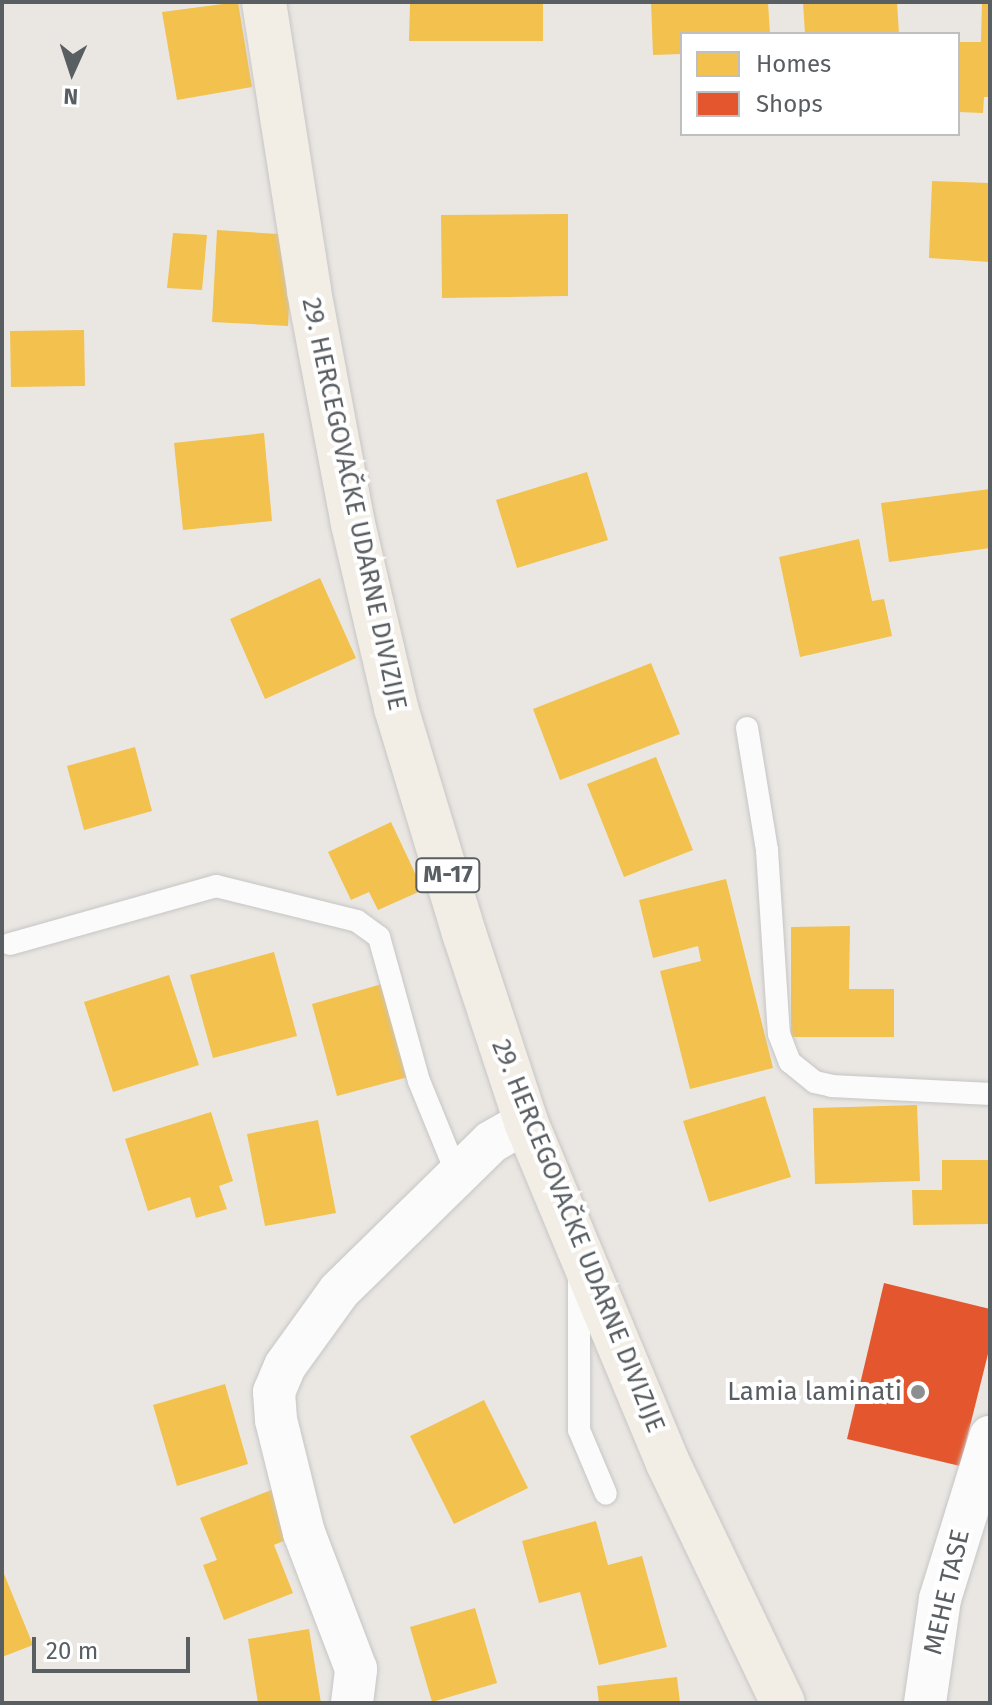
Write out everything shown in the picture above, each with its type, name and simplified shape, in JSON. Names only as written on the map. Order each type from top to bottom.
[{"type":"main road","name":"29. HERCEGOVAČKE UDARNE DIVIZIJE","points":[[264,2],[309,291],[353,524],[396,708],[526,1122],[668,1463],[783,1703]]},
{"type":"street","points":[[352,1703],[356,1669],[304,1533],[274,1392],[285,1366],[339,1291],[491,1142],[526,1122]]},
{"type":"street","name":"MEHE TASE","points":[[925,1703],[940,1599],[990,1437]]},
{"type":"lane","points":[[747,728],[767,850],[779,1034],[790,1062],[815,1082],[832,1086],[990,1094]]},
{"type":"lane","points":[[10,944],[216,886],[357,921],[379,937],[419,1081],[457,1174]]},
{"type":"lane","points":[[580,1248],[579,1430],[606,1494]]},
{"type":"building: Homes","points":[[238,2],[252,87],[177,100],[162,12]]},
{"type":"building: Homes","points":[[410,2],[543,2],[543,41],[409,41]]},
{"type":"building: Homes","points":[[651,2],[768,2],[770,32],[680,32],[680,54],[653,55]]},
{"type":"building: Homes","points":[[803,2],[897,2],[899,32],[805,32]]},
{"type":"building: Homes","points":[[982,2],[990,2],[990,97],[984,97],[983,113],[960,112],[960,42],[981,42]]},
{"type":"building: Homes","points":[[932,181],[990,183],[990,262],[929,258]]},
{"type":"building: Homes","points":[[568,214],[568,296],[442,298],[441,215]]},
{"type":"building: Homes","points":[[217,230],[293,235],[288,326],[212,322]]},
{"type":"building: Homes","points":[[173,233],[207,235],[202,290],[167,288]]},
{"type":"building: Homes","points":[[84,330],[85,386],[11,387],[10,331]]},
{"type":"building: Homes","points":[[264,433],[272,521],[183,530],[174,443]]},
{"type":"building: Homes","points":[[587,472],[608,540],[517,568],[496,500]]},
{"type":"building: Homes","points":[[990,489],[990,548],[889,562],[881,503]]},
{"type":"building: Homes","points":[[859,539],[872,601],[884,599],[892,636],[800,657],[779,557]]},
{"type":"building: Homes","points":[[320,578],[356,658],[265,699],[230,619]]},
{"type":"building: Homes","points":[[651,663],[680,734],[560,780],[533,709]]},
{"type":"building: Homes","points":[[135,747],[152,811],[84,830],[67,766]]},
{"type":"building: Homes","points":[[656,757],[693,850],[624,877],[587,784]]},
{"type":"building: Homes","points":[[391,822],[423,890],[378,910],[369,892],[351,900],[328,852]]},
{"type":"building: Homes","points":[[726,879],[773,1068],[690,1089],[660,971],[701,961],[698,946],[653,958],[639,900]]},
{"type":"building: Homes","points":[[850,926],[849,989],[894,989],[894,1037],[791,1037],[791,927]]},
{"type":"building: Homes","points":[[274,952],[297,1036],[213,1058],[190,975]]},
{"type":"building: Homes","points":[[169,975],[199,1065],[113,1092],[84,1002]]},
{"type":"building: Homes","points":[[382,984],[408,1077],[337,1096],[312,1004]]},
{"type":"building: Homes","points":[[765,1096],[791,1177],[709,1202],[683,1121]]},
{"type":"building: Homes","points":[[917,1105],[920,1181],[815,1184],[813,1108]]},
{"type":"building: Homes","points":[[211,1112],[233,1181],[219,1186],[227,1209],[196,1218],[190,1197],[148,1211],[125,1139]]},
{"type":"building: Homes","points":[[318,1120],[336,1213],[265,1226],[247,1134]]},
{"type":"building: Homes","points":[[942,1160],[990,1160],[990,1224],[913,1225],[912,1190],[942,1190]]},
{"type":"building: Homes","points":[[225,1384],[248,1464],[177,1486],[153,1405]]},
{"type":"building: Homes","points":[[484,1400],[528,1488],[454,1524],[410,1436]]},
{"type":"building: Homes","points":[[274,1489],[293,1537],[274,1545],[293,1593],[224,1620],[203,1565],[217,1560],[200,1518]]},
{"type":"building: Homes","points":[[596,1521],[608,1565],[642,1556],[667,1647],[599,1665],[580,1592],[539,1603],[522,1541]]},
{"type":"building: Homes","points":[[2,1569],[33,1645],[2,1657]]},
{"type":"building: Homes","points":[[475,1608],[497,1683],[432,1702],[410,1627]]},
{"type":"building: Homes","points":[[309,1629],[321,1703],[258,1703],[248,1639]]},
{"type":"building: Homes","points":[[677,1677],[680,1703],[599,1703],[597,1686]]},
{"type":"building: Shops","name":"Lamia laminati","points":[[884,1283],[990,1309],[990,1346],[960,1466],[847,1439]]},
{"type":"place","name":"Lamia laminati","points":[[918,1392]]}]
